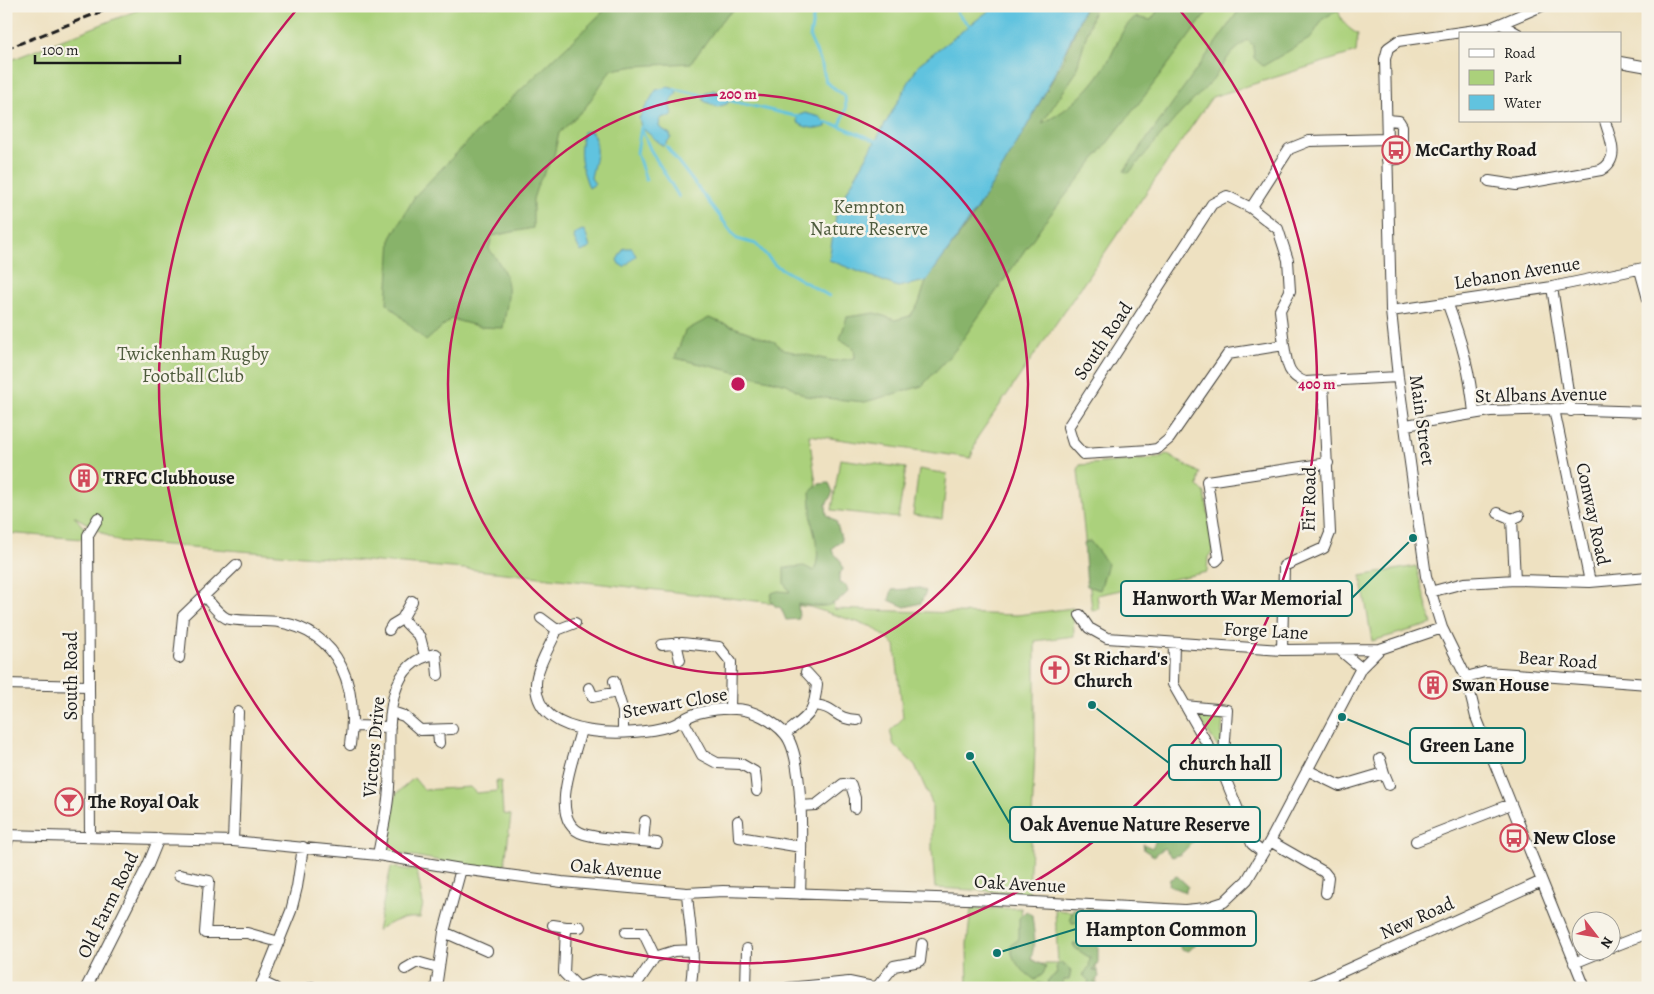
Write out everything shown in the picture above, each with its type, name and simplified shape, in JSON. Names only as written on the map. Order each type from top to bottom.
[{"type":"street","points":[[1500,24],[1542,6]]},
{"type":"street","points":[[1500,24],[1514,32]]},
{"type":"street","name":"Main Street","points":[[1500,24],[1398,41],[1388,48],[1385,59],[1390,311],[1425,568],[1430,592],[1442,628],[1466,677],[1471,702],[1585,988]]},
{"type":"street","points":[[1622,62],[1648,67]]},
{"type":"street","points":[[1387,120],[1399,121],[1402,126],[1402,156],[1398,159],[1387,160]]},
{"type":"street","points":[[1489,181],[1516,184],[1601,170],[1611,162],[1613,156],[1605,122]]},
{"type":"street","points":[[1252,208],[1289,149],[1310,141],[1387,139]]},
{"type":"street","name":"South Road","points":[[1284,345],[1228,354],[1169,439],[1157,449],[1083,454],[1072,443],[1068,427],[1212,204],[1227,196],[1252,208],[1278,229],[1288,260],[1290,291],[1280,310],[1288,370],[1295,379],[1305,382],[1323,382],[1398,377]]},
{"type":"street","points":[[1644,269],[1648,299]]},
{"type":"street","name":"Lebanon Avenue","points":[[1390,311],[1552,287],[1644,269]]},
{"type":"street","points":[[1552,287],[1571,411]]},
{"type":"street","points":[[1447,302],[1461,339],[1471,376],[1474,413]]},
{"type":"street","name":"Fir Road","points":[[1282,650],[1284,566],[1324,548],[1330,533],[1323,382]]},
{"type":"street","name":"St Albans Avenue","points":[[1406,425],[1474,413],[1554,410],[1648,412]]},
{"type":"street","name":"Conway Road","points":[[1430,592],[1464,583],[1515,580],[1590,582],[1554,410]]},
{"type":"street","points":[[1216,561],[1219,558],[1207,481],[1328,463]]},
{"type":"street","points":[[1498,513],[1516,518],[1515,580]]},
{"type":"street","name":"South Road","points":[[90,836],[88,535],[98,518]]},
{"type":"street","points":[[179,658],[182,616],[236,566]]},
{"type":"street","points":[[1590,582],[1648,577]]},
{"type":"street","points":[[204,596],[226,618],[278,622],[300,627],[312,633],[334,650],[347,680],[353,726],[350,745]]},
{"type":"street","points":[[389,630],[392,624],[402,619],[412,601]]},
{"type":"street","name":"Forge Lane","points":[[1080,614],[1089,628],[1107,638],[1282,650],[1341,651],[1380,648],[1442,628]]},
{"type":"street","points":[[541,618],[558,630],[576,623]]},
{"type":"street","points":[[402,619],[420,637],[425,656],[436,654],[438,675]]},
{"type":"street","name":"Stewart Close","points":[[558,630],[548,647],[536,684],[539,703],[555,720],[581,730],[623,732],[670,726],[697,713],[730,709],[758,714],[785,734]]},
{"type":"street","points":[[662,645],[676,643],[719,647],[731,662],[730,709]]},
{"type":"street","points":[[676,643],[680,660]]},
{"type":"street","points":[[1174,643],[1173,684],[1221,768],[1243,826],[1252,844],[1263,853],[1361,668],[1380,648]]},
{"type":"street","points":[[1341,651],[1361,668]]},
{"type":"street","name":"Victors Drive","points":[[378,855],[389,789],[390,727],[394,692],[406,668],[425,656]]},
{"type":"street","points":[[806,672],[817,684]]},
{"type":"street","name":"Bear Road","points":[[1466,677],[1485,672],[1648,684]]},
{"type":"street","points":[[800,894],[801,847],[797,767],[785,734],[809,715],[815,705],[817,684],[826,676]]},
{"type":"street","points":[[614,681],[623,711],[623,732]]},
{"type":"street","points":[[6,684],[88,686]]},
{"type":"street","points":[[589,688],[593,697],[617,692]]},
{"type":"street","points":[[815,705],[827,706],[843,719],[858,720]]},
{"type":"street","points":[[1185,706],[1227,710],[1224,755],[1221,768]]},
{"type":"street","points":[[233,841],[238,712]]},
{"type":"street","points":[[392,712],[404,716],[420,730],[452,729]]},
{"type":"street","points":[[683,720],[702,755],[718,763],[740,764],[755,772],[757,791]]},
{"type":"street","points":[[353,726],[390,727]]},
{"type":"street","points":[[438,730],[439,743]]},
{"type":"street","points":[[581,730],[564,802],[564,814],[567,820],[576,830],[587,835],[657,843]]},
{"type":"street","points":[[1380,758],[1389,785]]},
{"type":"street","points":[[1307,770],[1340,786],[1384,773]]},
{"type":"street","points":[[800,806],[816,805],[843,784],[852,785],[855,808]]},
{"type":"street","points":[[1416,841],[1511,804]]},
{"type":"street","points":[[738,820],[739,837],[801,847]]},
{"type":"street","points":[[644,841],[645,821]]},
{"type":"street","points":[[6,848],[8,835]]},
{"type":"street","name":"Oak Avenue","points":[[8,835],[233,841],[378,855],[461,869],[562,882],[687,893],[723,891],[996,900],[1185,910],[1206,908],[1224,902],[1247,880],[1263,853]]},
{"type":"street","name":"Old Farm Road","points":[[86,988],[148,865],[159,838]]},
{"type":"street","points":[[1270,841],[1324,872],[1328,878],[1326,893]]},
{"type":"street","points":[[275,988],[261,985],[279,942],[297,887],[303,847]]},
{"type":"street","points":[[436,988],[444,932],[461,869]]},
{"type":"street","points":[[178,874],[209,881],[205,933],[247,933],[279,942]]},
{"type":"street","name":"New Road","points":[[1306,988],[1542,881]]},
{"type":"street","points":[[687,893],[693,950],[693,971],[690,988]]},
{"type":"street","points":[[553,926],[580,927]]},
{"type":"street","points":[[566,927],[564,973],[577,987],[599,980],[637,986],[655,957],[674,951],[693,950]]},
{"type":"street","points":[[444,932],[487,951]]},
{"type":"street","points":[[626,932],[643,932],[655,957]]},
{"type":"street","points":[[1622,943],[1648,934]]},
{"type":"street","points":[[788,988],[849,982],[878,988],[894,966],[920,961],[922,944]]},
{"type":"street","points":[[746,988],[748,949]]},
{"type":"street","points":[[406,968],[417,962],[438,968]]},
{"type":"green space","points":[[148,6],[1339,6],[1341,19],[1358,34],[1356,52],[1212,97],[977,438],[971,458],[809,435],[834,609],[1017,615],[1073,608],[1074,636],[1035,641],[1035,747],[1029,893],[935,888],[932,850],[932,803],[915,765],[894,745],[890,731],[903,718],[895,645],[873,627],[810,607],[477,570],[117,541],[74,516],[85,529],[85,536],[82,539],[6,533],[6,62]]},
{"type":"green space","points":[[609,6],[738,6],[722,20],[691,63],[636,66],[611,70],[585,108],[559,133],[554,155],[538,184],[533,199],[533,228],[492,236],[489,249],[503,270],[508,287],[503,328],[481,327],[451,319],[426,341],[387,303],[391,238],[415,196],[485,124]]},
{"type":"green space","points":[[1085,6],[1095,6],[1075,74],[1042,123],[1073,103],[1098,77],[1124,30],[1135,17],[1151,20],[1161,6],[1212,6],[1143,98],[1043,224],[956,349],[922,386],[865,402],[805,396],[787,384],[675,358],[685,331],[709,318],[775,342],[784,350],[834,361],[855,358],[854,348],[840,339],[847,317],[875,313],[895,320],[910,316],[919,303],[926,281],[970,221],[1021,136],[1063,61]]},
{"type":"green space","points":[[1242,6],[1339,6],[1338,10],[1323,19],[1311,38],[1263,66],[1254,58],[1253,45],[1247,40],[1229,56],[1213,80],[1175,119],[1129,173],[1124,171]]},
{"type":"green space","points":[[1637,71],[1648,73],[1648,108]]},
{"type":"green space","points":[[1166,454],[1200,473],[1198,486],[1205,493],[1214,550],[1208,557],[1207,572],[1097,595],[1099,609],[1092,610],[1078,470],[1080,465],[1159,458]]},
{"type":"green space","points":[[840,459],[906,468],[898,518],[832,510]]},
{"type":"green space","points":[[919,469],[947,474],[942,519],[913,515]]},
{"type":"green space","points":[[829,483],[833,492],[826,505],[827,515],[836,521],[842,541],[833,547],[832,551],[841,561],[843,570],[839,574],[839,583],[846,585],[848,592],[836,602],[825,606],[798,604],[799,619],[786,620],[781,608],[775,606],[770,600],[772,593],[778,591],[790,592],[784,583],[784,568],[804,566],[814,571],[817,553],[812,524],[810,492],[819,484]]},
{"type":"green space","points":[[1090,541],[1108,564],[1100,590],[1087,586],[1084,543]]},
{"type":"green space","points":[[1416,566],[1432,624],[1372,641],[1361,576]]},
{"type":"green space","points":[[920,588],[926,591],[921,603],[905,607],[889,600],[892,590]]},
{"type":"green space","points":[[1216,711],[1223,716],[1221,745],[1217,746],[1197,714]]},
{"type":"green space","points":[[414,778],[424,790],[470,787],[476,793],[497,791],[496,781],[501,781],[503,814],[511,815],[504,872],[385,851],[396,794]]},
{"type":"green space","points":[[1169,836],[1180,840],[1191,838],[1194,841],[1181,854],[1172,857],[1164,848],[1154,856],[1144,850],[1143,844],[1152,848],[1156,840]]},
{"type":"green space","points":[[391,867],[417,871],[423,904],[420,918],[397,920],[377,931]]},
{"type":"green space","points":[[1177,876],[1188,886],[1185,892],[1169,885],[1170,879]]},
{"type":"green space","points":[[1021,908],[1028,964],[1058,964],[1055,910],[1094,913],[1097,988],[968,988],[967,944],[971,909]]},
{"type":"green space","points":[[1073,909],[1096,910],[1114,917],[1109,936],[1098,939],[1098,963],[1093,970],[1098,971],[1099,977],[1094,982],[1099,988],[1086,988],[1089,981],[1083,975],[1089,967],[1090,958],[1075,948],[1073,944],[1088,943],[1088,934],[1079,922],[1072,923],[1070,918]]},
{"type":"green space","points":[[1026,911],[1032,915],[1035,941],[1031,959],[1046,967],[1043,974],[1035,980],[1018,965],[1011,951],[1011,945],[1019,939],[1019,918]]},
{"type":"green space","points":[[1188,914],[1195,918],[1195,945],[1189,951],[1181,949],[1177,936],[1178,927],[1183,915]]},
{"type":"green space","points":[[1061,962],[1071,970],[1069,980],[1064,980],[1060,988],[1037,988],[1038,983],[1048,985],[1047,981],[1057,973],[1056,967]]},
{"type":"water","points":[[995,6],[1085,6],[1034,114],[972,216],[926,281],[898,287],[829,260],[837,209],[919,64]]},
{"type":"water","points":[[668,87],[675,89],[677,94],[670,103],[673,114],[671,117],[660,119],[659,127],[670,134],[671,138],[663,146],[641,127],[639,118],[656,90]]},
{"type":"water","points":[[713,90],[728,95],[729,101],[727,104],[717,107],[704,101],[703,95]]},
{"type":"water","points":[[805,113],[820,117],[826,123],[826,127],[811,128],[797,122],[797,116]]},
{"type":"water","points":[[591,131],[596,142],[591,178],[595,184],[589,188],[582,167],[581,148],[583,132]]},
{"type":"water","points":[[582,230],[585,231],[590,248],[581,252],[574,239],[575,234]]},
{"type":"water","points":[[624,248],[632,248],[636,256],[624,267],[617,260]]},
{"type":"waterway","points":[[815,6],[810,38],[822,65],[826,82],[845,96],[846,109],[840,126]]},
{"type":"waterway","points":[[955,6],[958,14],[970,26]]},
{"type":"waterway","points":[[675,89],[706,96]]},
{"type":"waterway","points":[[727,100],[799,117]]},
{"type":"waterway","points":[[822,122],[840,126],[876,141]]},
{"type":"waterway","points":[[641,127],[650,149],[679,197]]},
{"type":"waterway","points":[[641,127],[637,153],[646,180]]},
{"type":"waterway","points":[[666,146],[737,239],[756,244],[775,265],[829,296]]},
{"type":"railway","points":[[6,49],[115,6]]},
{"type":"place","name":"McCarthy Road","points":[[1396,150]]},
{"type":"place","name":"TRFC Clubhouse","points":[[84,478]]},
{"type":"place","name":"Hanworth War Memorial","points":[[1413,538]]},
{"type":"place","name":"St Richard's Church","points":[[1055,670]]},
{"type":"place","name":"Swan House","points":[[1433,685]]},
{"type":"place","name":"church hall","points":[[1092,705]]},
{"type":"place","name":"Green Lane","points":[[1342,717]]},
{"type":"place","name":"Oak Avenue Nature Reserve","points":[[970,756]]},
{"type":"place","name":"The Royal Oak","points":[[69,802]]},
{"type":"place","name":"New Close","points":[[1514,838]]},
{"type":"place","name":"Hampton Common","points":[[997,953]]},
{"type":"park label","name":"Kempton Nature Reserve","points":[[869,218]]},
{"type":"park label","name":"Twickenham Rugby Football Club","points":[[193,365]]}]
